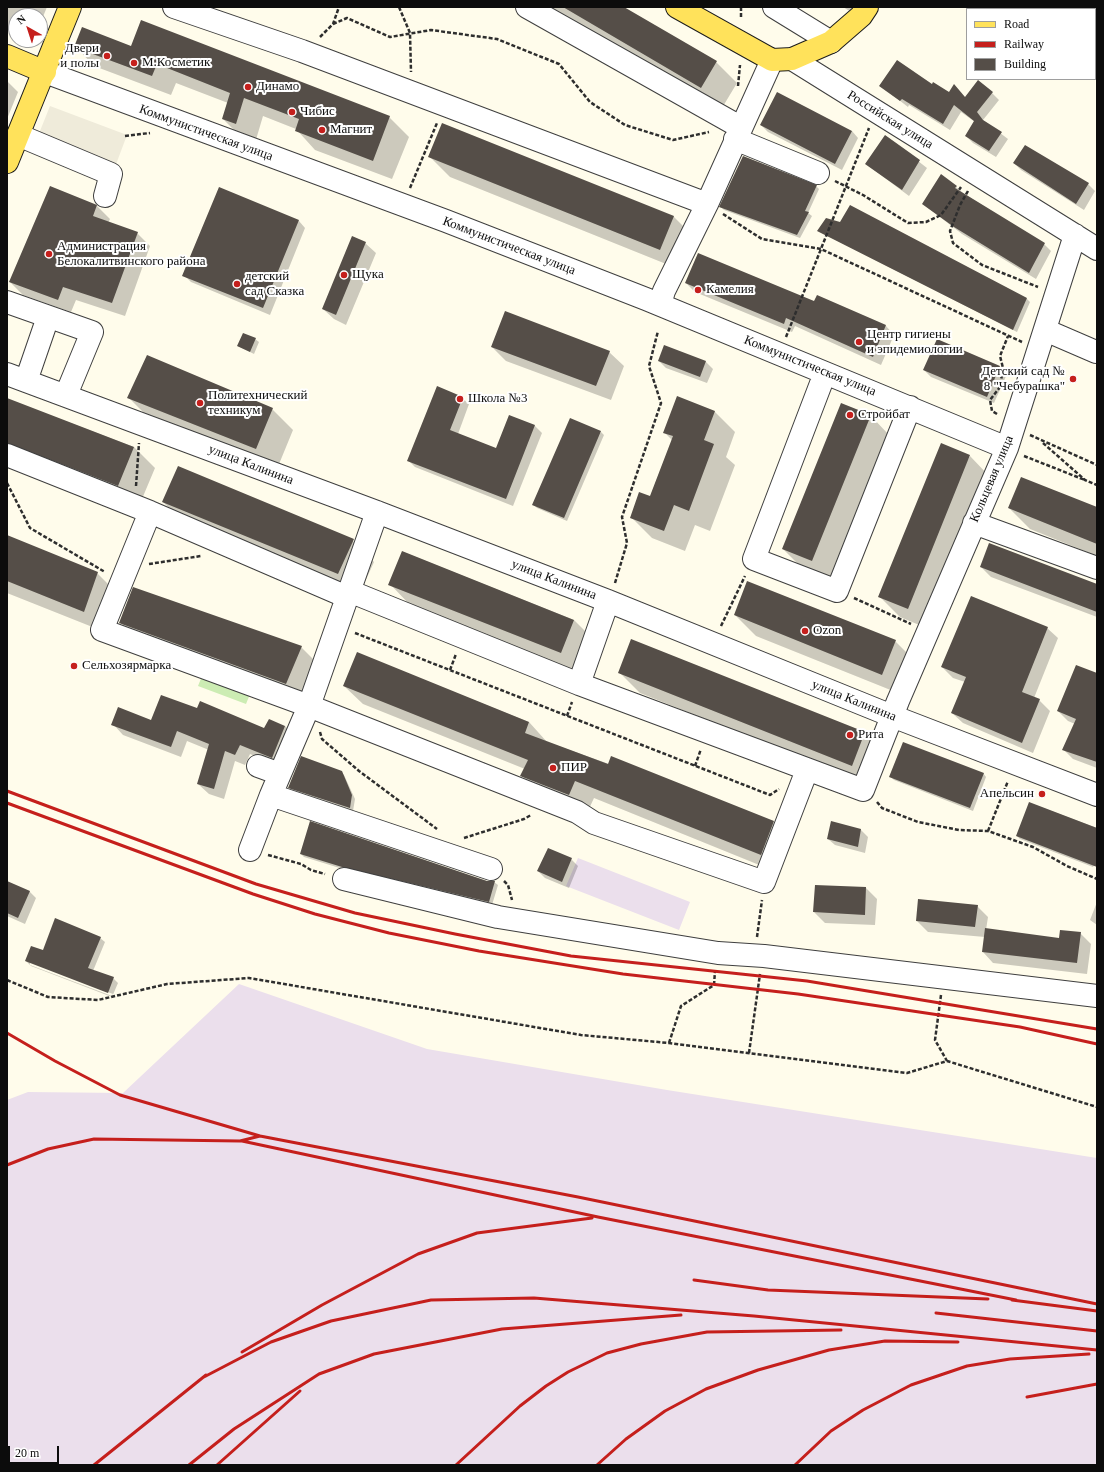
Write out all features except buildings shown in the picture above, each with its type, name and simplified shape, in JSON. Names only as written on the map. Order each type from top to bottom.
[{"type":"main road","points":[[7,162],[45,72],[70,7]]},
{"type":"main road","name":"Российская улица","points":[[677,7],[782,60]]},
{"type":"main road","points":[[782,60],[831,42],[861,16],[867,7]]},
{"type":"main road","name":"Коммунистическая улица","points":[[7,56],[45,72]]},
{"type":"street","points":[[174,7],[302,51],[707,204]]},
{"type":"street","points":[[527,7],[734,129],[818,173]]},
{"type":"street","points":[[774,7],[831,42]]},
{"type":"street","points":[[660,304],[664,291],[707,204],[734,129],[782,60]]},
{"type":"street","name":"Российская улица","points":[[782,60],[974,173],[1097,249]]},
{"type":"street","name":"Коммунистическая улица","points":[[45,72],[446,221],[660,304],[825,374],[910,407],[1014,452]]},
{"type":"street","points":[[18,135],[112,174],[105,196]]},
{"type":"street","name":"Кольцевая улица","points":[[866,782],[927,631],[974,523],[1014,452],[1014,427],[1075,235]]},
{"type":"street","points":[[7,302],[92,332],[66,395]]},
{"type":"street","points":[[16,377],[48,317]]},
{"type":"street","points":[[1044,331],[1096,352]]},
{"type":"street","points":[[825,374],[754,559],[837,591],[910,407]]},
{"type":"street","name":"улица Калинина","points":[[16,377],[377,512],[611,593],[892,716],[1097,795]]},
{"type":"street","points":[[7,455],[348,594],[579,684],[863,790],[866,782]]},
{"type":"street","points":[[142,509],[123,576],[102,630],[309,706],[576,812],[594,823],[764,882],[807,770]]},
{"type":"street","points":[[250,850],[271,795],[309,706],[377,512]]},
{"type":"street","points":[[974,523],[1097,568]]},
{"type":"street","points":[[579,684],[611,593]]},
{"type":"street","points":[[258,766],[280,774]]},
{"type":"street","points":[[271,795],[491,869]]},
{"type":"street","points":[[344,878],[498,917],[718,953],[759,956],[1097,996]]},
{"type":"path","points":[[302,51],[309,47],[316,39],[322,37],[333,24],[339,7]]},
{"type":"path","points":[[399,7],[410,33],[411,78],[421,96]]},
{"type":"path","points":[[741,17],[742,7]]},
{"type":"path","points":[[333,24],[347,18],[390,37],[431,30],[497,39],[559,64],[590,102],[625,125],[673,140],[734,129]]},
{"type":"path","points":[[739,88],[737,82],[741,61]]},
{"type":"path","points":[[407,194],[444,105]]},
{"type":"path","points":[[786,338],[871,124]]},
{"type":"path","points":[[125,136],[153,132]]},
{"type":"path","points":[[818,173],[863,195],[908,222],[926,222],[941,215],[974,173]]},
{"type":"path","points":[[707,204],[762,239],[821,249],[1008,336],[1044,331],[1046,295],[1036,285],[982,265],[953,243],[950,231],[974,173]]},
{"type":"path","points":[[611,593],[628,543],[622,517],[661,403],[649,366],[658,331]]},
{"type":"path","points":[[1008,336],[1000,356],[1003,368],[1000,387],[990,400],[992,411],[1014,427],[1041,441],[1097,465]]},
{"type":"path","points":[[140,441],[142,509]]},
{"type":"path","points":[[1041,441],[1085,480]]},
{"type":"path","points":[[1014,452],[1097,485]]},
{"type":"path","points":[[7,483],[30,528],[101,569],[123,576],[209,555]]},
{"type":"path","points":[[718,632],[754,559]]},
{"type":"path","points":[[837,591],[927,631]]},
{"type":"path","points":[[337,626],[770,795]]},
{"type":"path","points":[[309,706],[322,739],[359,771],[440,831]]},
{"type":"path","points":[[988,830],[1015,764]]},
{"type":"path","points":[[866,782],[874,799],[882,808],[918,822],[960,830],[988,830],[1033,847],[1067,866],[1097,878]]},
{"type":"path","points":[[460,840],[524,819],[534,813],[540,798]]},
{"type":"path","points":[[250,850],[301,864],[310,870],[344,878]]},
{"type":"path","points":[[491,869],[508,885],[519,921]]},
{"type":"path","points":[[749,1053],[759,956],[764,882]]},
{"type":"path","points":[[669,1043],[681,1006],[714,985],[718,953]]},
{"type":"path","points":[[942,977],[935,1040],[947,1061]]},
{"type":"path","points":[[7,980],[48,997],[98,1000],[167,984],[249,978],[581,1035],[669,1043],[907,1073],[947,1061],[1097,1107]]},
{"type":"shaded area","points":[[50,106],[127,135],[115,167],[38,136]]},
{"type":"shaded area","points":[[578,858],[690,902],[679,930],[566,886]]},
{"type":"shaded area","points":[[239,984],[427,1049],[667,1090],[1097,1158],[1097,1465],[7,1465],[7,1100],[28,1092],[123,1093]]},
{"type":"green space","points":[[1024,7],[1097,7],[1097,50],[1096,8]]},
{"type":"green space","points":[[204,671],[252,689],[246,704],[198,686]]},
{"type":"railway","points":[[7,791],[256,884],[355,913],[571,956],[807,981],[1097,1029]]},
{"type":"railway","points":[[7,803],[253,894],[315,914],[389,933],[479,951],[623,974],[798,994],[1020,1027],[1097,1044]]},
{"type":"railway","points":[[7,1033],[55,1061],[120,1095],[260,1136]]},
{"type":"railway","points":[[7,1165],[48,1149],[94,1139],[240,1141],[260,1136],[578,1197],[1097,1304]]},
{"type":"railway","points":[[242,1141],[598,1217],[1016,1300]]},
{"type":"railway","points":[[242,1352],[322,1305],[418,1254],[477,1233],[592,1218]]},
{"type":"railway","points":[[694,1280],[768,1290],[988,1299]]},
{"type":"railway","points":[[202,1378],[271,1342],[331,1321],[431,1300],[534,1298],[754,1316],[1097,1350]]},
{"type":"railway","points":[[1012,1300],[1097,1311]]},
{"type":"railway","points":[[936,1313],[1097,1331]]},
{"type":"railway","points":[[189,1465],[234,1429],[319,1374],[374,1354],[502,1329],[681,1315]]},
{"type":"railway","points":[[456,1465],[520,1406],[546,1386],[568,1372],[607,1353],[641,1344],[707,1332],[841,1330]]},
{"type":"railway","points":[[597,1465],[626,1439],[665,1411],[706,1389],[758,1370],[829,1350],[885,1341],[958,1342]]},
{"type":"railway","points":[[795,1465],[831,1431],[863,1410],[911,1385],[967,1366],[1010,1359],[1089,1354]]},
{"type":"railway","points":[[94,1465],[206,1375]]},
{"type":"railway","points":[[1027,1397],[1097,1384]]},
{"type":"railway","points":[[217,1465],[300,1391]]},
{"type":"place","name":"Двери и полы","points":[[107,56]]},
{"type":"place","name":"М.Косметик","points":[[134,63]]},
{"type":"place","name":"Динамо","points":[[248,87]]},
{"type":"place","name":"Чибис","points":[[292,112]]},
{"type":"place","name":"Магнит","points":[[322,130]]},
{"type":"place","name":"Администрация Белокалитвинского района","points":[[49,254]]},
{"type":"place","name":"Щука","points":[[344,275]]},
{"type":"place","name":"детский сад Сказка","points":[[237,284]]},
{"type":"place","name":"Камелия","points":[[698,290]]},
{"type":"place","name":"Центр гигиены и эпидемиологии","points":[[859,342]]},
{"type":"place","name":"Детский сад № 8 \"Чебурашка\"","points":[[1073,379]]},
{"type":"place","name":"Школа №3","points":[[460,399]]},
{"type":"place","name":"Политехнический техникум","points":[[200,403]]},
{"type":"place","name":"Стройбат","points":[[850,415]]},
{"type":"place","name":"Ozon","points":[[805,631]]},
{"type":"place","name":"Сельхозярмарка","points":[[74,666]]},
{"type":"place","name":"Рита","points":[[850,735]]},
{"type":"place","name":"ПИР","points":[[553,768]]},
{"type":"place","name":"Апельсин","points":[[1042,794]]}]
